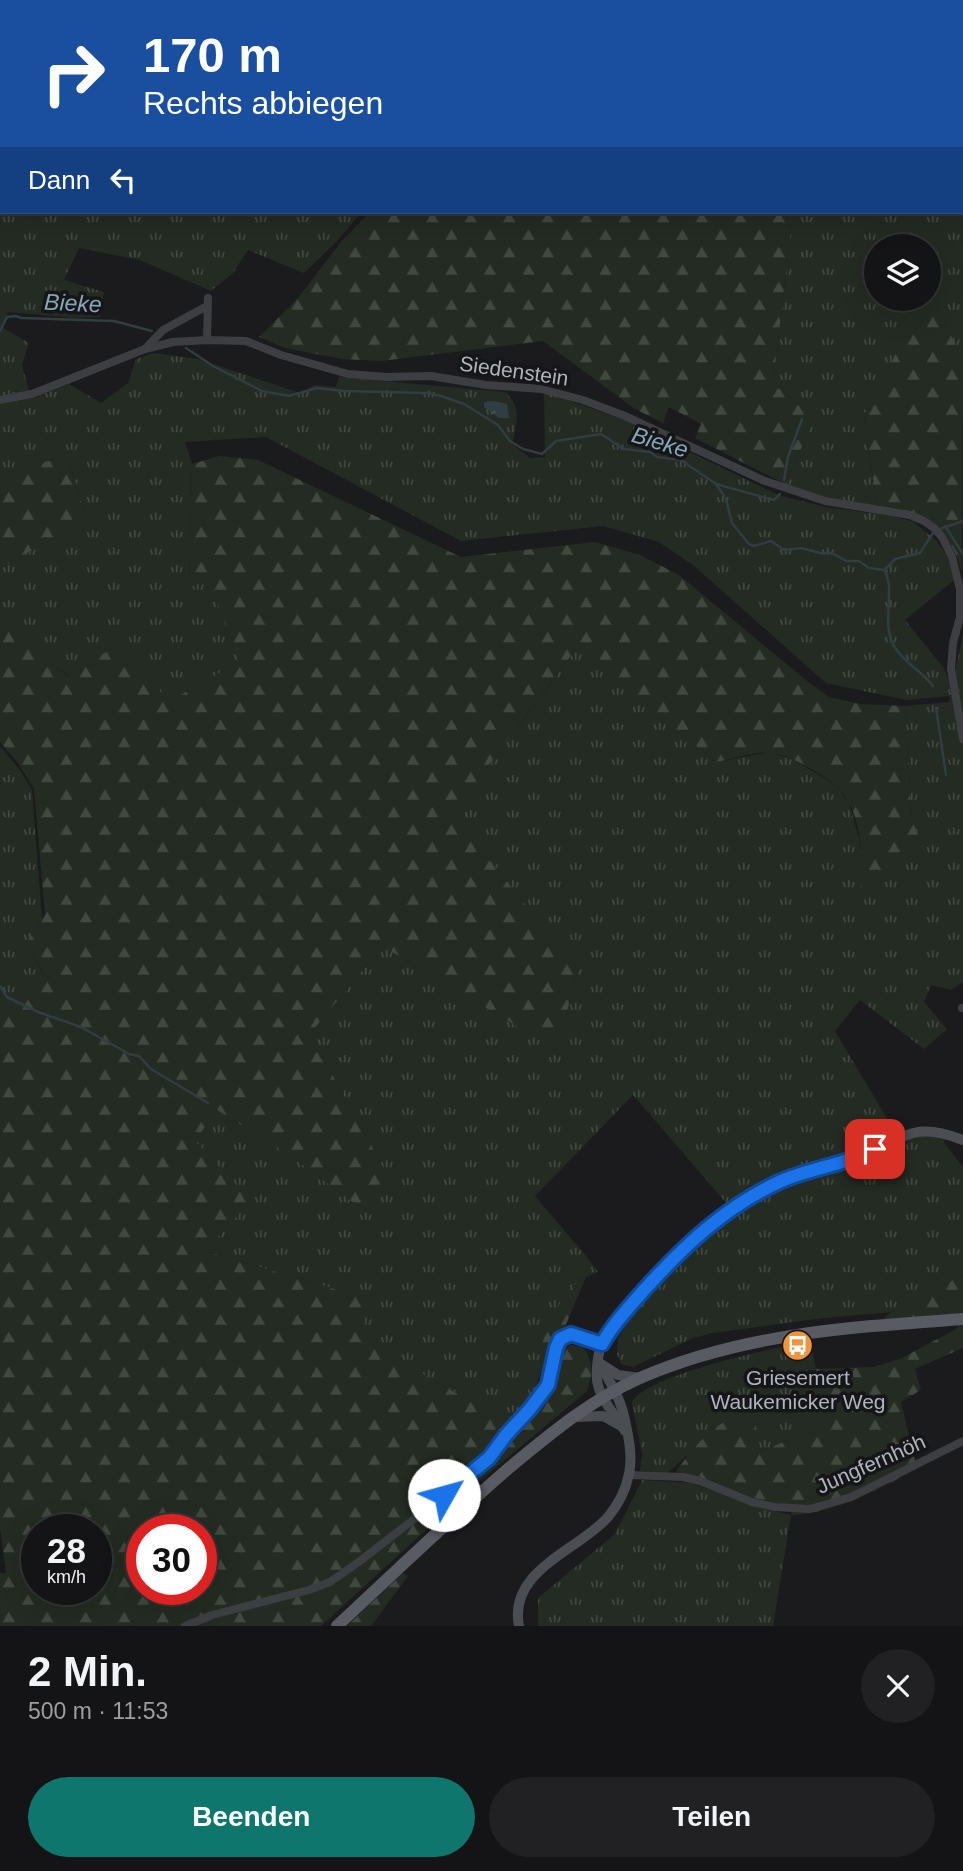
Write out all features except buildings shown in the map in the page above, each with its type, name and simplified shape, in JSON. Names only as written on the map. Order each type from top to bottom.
[{"type":"main road","points":[[337,1626],[481,1493],[573,1417],[640,1378],[723,1349],[791,1334],[963,1319]]},
{"type":"street","points":[[145,349],[163,330],[207,302],[207,340]]},
{"type":"street","name":"Siedenstein","points":[[0,400],[32,394],[145,349],[173,342],[246,341],[281,355],[348,374],[431,376],[550,391],[625,416],[765,481],[825,501],[881,509],[924,520],[942,537],[957,571],[960,617],[953,643],[951,669],[963,740]]},
{"type":"street","points":[[519,1626],[517,1608],[526,1585],[594,1530],[608,1517],[620,1498],[629,1475],[630,1452],[625,1431],[609,1394],[597,1380],[602,1344],[633,1303],[674,1258],[732,1208],[777,1183],[813,1169],[859,1157],[910,1134],[942,1131],[963,1140]]},
{"type":"street","points":[[185,1626],[212,1615],[283,1597],[330,1581],[466,1479],[489,1458],[548,1385],[560,1339],[571,1334],[602,1344]]},
{"type":"street","points":[[599,1362],[618,1375],[640,1378]]},
{"type":"street","points":[[573,1417],[603,1416],[619,1424],[625,1431]]},
{"type":"street","name":"Jungfernhöh","points":[[629,1475],[683,1477],[752,1502],[784,1508],[810,1509],[851,1497],[963,1441]]},
{"type":"green space","points":[[0,214],[360,214],[304,273],[248,250],[233,273],[211,291],[140,260],[79,248],[64,280],[104,292],[100,317],[76,318],[8,312],[3,328],[29,343],[22,365],[29,391],[0,398]]},
{"type":"green space","points":[[368,214],[793,214],[773,384],[815,418],[785,484],[695,438],[701,424],[669,407],[663,423],[635,409],[543,341],[381,361],[342,359],[285,348],[259,337],[298,298],[340,243]]},
{"type":"green space","points":[[793,214],[963,214],[963,351],[957,348],[940,311],[941,234],[864,234],[864,311],[930,311],[895,355],[864,415],[877,506],[827,500],[785,484],[815,418],[773,384]]},
{"type":"green space","points":[[930,311],[940,311],[957,348],[963,351],[962,572],[956,555],[941,532],[920,519],[877,506],[864,415],[895,355]]},
{"type":"green space","points":[[154,353],[198,359],[300,393],[314,385],[336,387],[339,377],[505,392],[516,410],[512,444],[530,458],[545,457],[544,392],[624,420],[778,495],[825,507],[912,521],[937,541],[948,558],[954,580],[905,620],[943,667],[952,687],[963,634],[963,982],[951,990],[931,985],[924,1002],[947,1029],[924,1049],[860,1000],[835,1031],[898,1137],[942,1131],[945,1144],[963,1167],[963,1275],[891,1312],[713,1333],[693,1338],[633,1367],[621,1364],[617,1354],[618,1338],[635,1311],[677,1262],[735,1213],[633,1095],[535,1196],[598,1272],[579,1280],[541,1350],[542,1371],[532,1395],[524,1406],[510,1415],[490,1413],[365,1340],[365,1298],[205,1251],[195,1141],[217,1110],[290,1155],[358,1206],[389,1178],[310,1034],[382,946],[557,1050],[578,970],[452,814],[577,648],[716,762],[769,752],[792,759],[839,789],[849,803],[859,838],[862,862],[860,891],[923,850],[912,819],[905,706],[949,702],[950,696],[906,700],[826,683],[693,565],[659,542],[603,526],[461,541],[266,437],[185,442],[192,464],[189,587],[209,579],[240,662],[168,702],[121,642],[70,677],[42,657],[0,603],[0,568],[87,520],[67,456],[0,474],[0,404],[34,398],[69,384],[101,403],[128,383],[136,359]]},
{"type":"green space","points":[[67,456],[87,520],[0,568],[0,474]]},
{"type":"green space","points":[[219,456],[258,460],[461,557],[595,542],[640,555],[679,575],[829,697],[860,704],[905,706],[912,819],[924,850],[860,892],[861,851],[857,823],[846,798],[834,785],[802,764],[775,754],[757,753],[716,762],[576,649],[452,814],[578,970],[557,1050],[382,946],[310,1034],[389,1178],[358,1206],[290,1155],[217,1110],[195,1141],[251,1201],[205,1251],[365,1298],[365,1340],[490,1413],[511,1415],[531,1396],[540,1379],[541,1350],[551,1319],[570,1289],[586,1277],[565,1327],[556,1340],[563,1350],[571,1345],[583,1347],[587,1353],[591,1368],[587,1391],[476,1484],[321,1626],[0,1626],[0,1573],[6,1573],[0,1527],[0,1004],[9,1004],[45,976],[26,943],[45,915],[34,789],[18,763],[0,742],[0,603],[42,657],[69,677],[121,642],[168,702],[239,662],[209,579],[189,588],[192,464]]},
{"type":"green space","points":[[0,746],[32,790],[42,919],[26,943],[45,977],[9,1004],[0,1004]]},
{"type":"green space","points":[[963,1275],[963,1319],[875,1326],[891,1312]]},
{"type":"green space","points":[[963,1320],[963,1348],[915,1369],[921,1390],[901,1402],[917,1469],[841,1505],[791,1515],[792,1506],[750,1497],[676,1472],[708,1433],[732,1419],[754,1417],[761,1452],[821,1425],[813,1404],[816,1369],[874,1367],[900,1359],[956,1329]]},
{"type":"green space","points":[[810,1340],[816,1369],[813,1404],[822,1425],[760,1452],[716,1426],[705,1440],[667,1473],[640,1471],[642,1453],[632,1403],[641,1393],[660,1382],[713,1364]]},
{"type":"green space","points":[[642,1480],[692,1483],[750,1505],[791,1515],[773,1626],[538,1626],[538,1598],[615,1534]]},
{"type":"green space","points":[[403,1573],[408,1576],[371,1626],[347,1626]]},
{"type":"water","points":[[484,402],[507,404],[509,418],[499,418],[484,407]]},
{"type":"waterway","name":"Bieke","points":[[0,331],[7,317],[16,316],[114,321],[152,331]]},
{"type":"waterway","name":"Bieke","points":[[186,348],[213,366],[262,391],[289,396],[317,388],[427,393],[464,404],[498,425],[510,441],[523,449],[542,454],[556,441],[601,434],[624,449],[681,460],[716,484],[726,499],[732,523],[749,544],[754,546],[771,541],[784,550],[801,548],[832,553],[846,561],[859,561],[869,568],[885,570],[895,559],[920,553],[933,533]]},
{"type":"waterway","points":[[784,480],[788,457],[802,419]]},
{"type":"waterway","points":[[716,484],[774,500],[780,494]]},
{"type":"waterway","name":"Bieke","points":[[940,529],[963,521]]},
{"type":"waterway","name":"Bieke","points":[[945,526],[963,554]]},
{"type":"waterway","points":[[885,570],[889,584],[888,625],[891,640],[903,657],[933,686]]},
{"type":"waterway","points":[[936,708],[946,775]]},
{"type":"waterway","points":[[0,986],[7,997],[38,1012],[81,1027],[129,1054],[139,1056],[151,1069],[208,1103]]},
{"type":"place","name":"Griesemert Waukemicker Weg","points":[[798,1346]]},
{"type":"route","points":[[444,1495],[489,1458],[548,1385],[560,1339],[571,1334],[602,1344],[633,1303],[674,1258],[732,1208],[777,1183],[813,1169],[859,1157],[875,1149]]}]
